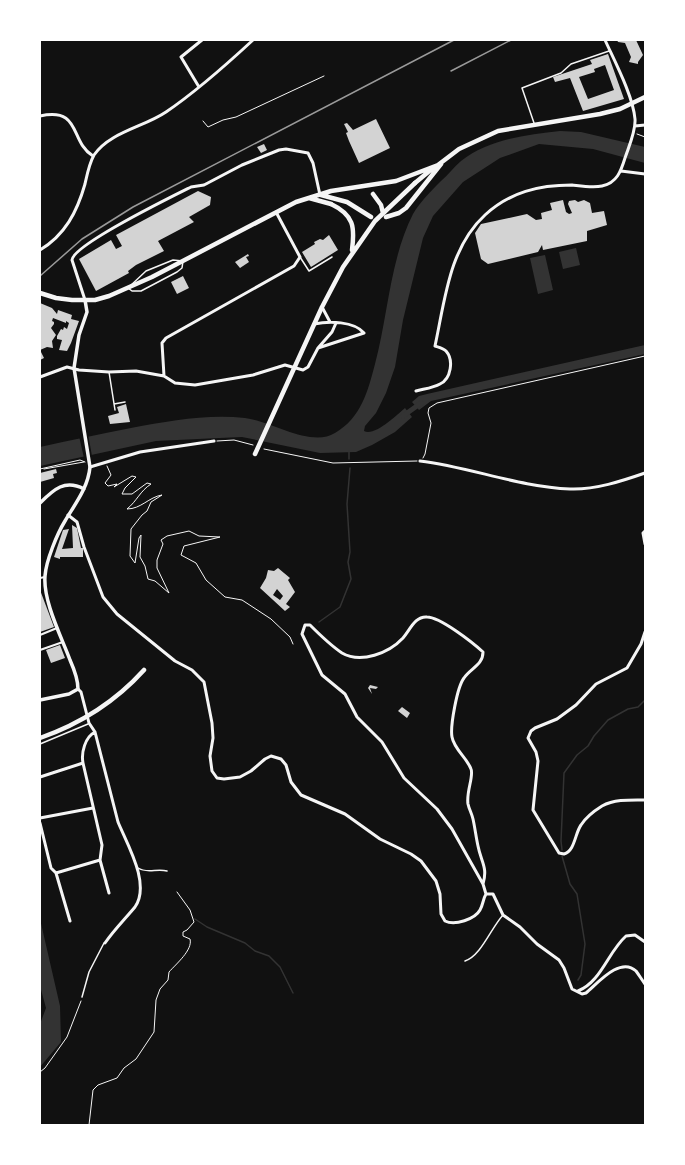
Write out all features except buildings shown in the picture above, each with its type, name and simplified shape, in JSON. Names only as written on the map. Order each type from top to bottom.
[{"type":"main road","points":[[254,454],[322,307],[352,252],[373,225],[385,215],[415,183],[459,149],[485,136],[515,127],[582,118],[618,109],[645,97]]},
{"type":"main road","points":[[385,215],[399,213],[406,208],[446,159]]},
{"type":"main road","points":[[40,293],[64,300],[98,299],[128,288],[183,261],[275,211],[307,198],[332,191],[363,188],[396,181],[438,165]]},
{"type":"main road","points":[[363,188],[373,194],[381,205],[385,215]]},
{"type":"main road","points":[[320,195],[347,202],[371,217]]},
{"type":"main road","points":[[307,198],[331,204],[339,208],[349,218],[352,224],[354,238],[352,252]]},
{"type":"main road","points":[[40,738],[98,710],[120,693],[144,670]]},
{"type":"street","points":[[199,87],[181,57],[202,40]]},
{"type":"street","points":[[40,250],[56,237],[76,212],[93,156],[110,140],[166,112],[199,87],[253,40]]},
{"type":"street","points":[[416,391],[441,384],[449,373],[449,356],[445,350],[435,346],[443,298],[450,275],[460,251],[472,230],[485,215],[512,196],[530,189],[554,185],[601,186],[612,183],[621,171],[635,126],[632,104],[605,40]]},
{"type":"street","points":[[40,116],[52,114],[66,117],[74,127],[87,153],[93,156]]},
{"type":"street","points":[[635,126],[645,125]]},
{"type":"street","points":[[104,943],[135,906],[140,895],[137,866],[125,834],[118,822],[95,732],[89,724],[81,692],[78,689],[76,674],[47,595],[45,577],[47,564],[68,515],[84,489],[89,477],[90,467],[83,433],[74,368],[79,334],[87,312],[85,300],[72,257],[94,239],[191,187],[204,185],[242,165],[275,151],[286,149],[308,153],[313,162],[320,195]]},
{"type":"street","points":[[621,171],[645,174]]},
{"type":"street","points":[[164,376],[162,343],[166,338],[294,266],[300,257],[275,211]]},
{"type":"street","points":[[322,307],[330,322]]},
{"type":"street","points":[[314,324],[330,322],[336,323],[359,328],[364,334],[318,348]]},
{"type":"street","points":[[40,377],[67,367],[79,370],[109,372],[136,371],[164,376],[175,383],[195,385],[253,375],[285,365],[303,370],[308,367],[318,348],[332,332],[336,323]]},
{"type":"street","points":[[90,467],[140,452],[214,441]]},
{"type":"street","points":[[420,461],[528,483],[570,489],[594,486],[645,473]]},
{"type":"street","points":[[40,503],[62,486],[69,484],[84,489]]},
{"type":"street","points":[[68,515],[77,522],[84,547],[103,597],[117,614],[175,661],[192,670],[204,682],[212,722],[213,738],[210,756],[212,771],[217,778],[224,779],[240,777],[251,771],[264,759],[271,756],[278,757],[286,764],[291,782],[301,795],[314,802],[345,814],[380,839],[412,854],[421,861],[436,880],[440,894],[441,917],[445,921],[453,923],[474,916],[481,909],[486,894],[483,884],[452,829],[437,809],[404,778],[382,742],[357,717],[345,694],[322,675],[302,634],[305,625],[310,625],[325,641],[343,654],[363,657],[380,654],[402,639],[417,619],[426,616],[437,619],[483,652],[481,662],[464,678],[456,695],[452,733],[455,744],[472,770],[472,777],[468,788],[467,798],[478,847],[485,866],[486,875],[483,884]]},
{"type":"street","points":[[645,531],[642,533],[645,544]]},
{"type":"street","points":[[40,578],[45,577]]},
{"type":"street","points":[[40,634],[58,628]]},
{"type":"street","points":[[645,632],[641,644],[627,668],[596,684],[576,705],[557,718],[535,728],[531,731],[528,738],[536,752],[538,761],[533,810],[559,853],[564,854],[569,850],[580,826],[588,816],[603,806],[617,801],[645,800]]},
{"type":"street","points":[[40,650],[64,642]]},
{"type":"street","points":[[40,700],[69,694],[78,689]]},
{"type":"street","points":[[95,732],[91,734],[83,750],[83,763],[102,844],[100,860],[109,893]]},
{"type":"street","points":[[40,777],[83,763]]},
{"type":"street","points":[[40,818],[93,808]]},
{"type":"street","points":[[40,823],[51,868],[56,873],[70,921]]},
{"type":"street","points":[[56,873],[100,860]]},
{"type":"street","points":[[486,894],[493,894],[503,915],[520,927],[537,944],[559,960],[564,968],[572,989],[582,994],[586,993],[608,974],[619,967],[626,966],[636,972],[645,984]]},
{"type":"street","points":[[578,991],[584,989],[593,980],[626,936],[635,935],[645,942]]},
{"type":"lane","points":[[535,125],[522,88],[561,73],[571,64],[610,51]]},
{"type":"lane","points":[[300,257],[309,271],[332,257]]},
{"type":"lane","points":[[173,260],[183,261],[182,268],[177,272],[141,291],[132,291],[128,288],[140,275],[158,265],[173,260]]},
{"type":"lane","points":[[109,372],[115,410]]},
{"type":"lane","points":[[114,404],[125,402]]},
{"type":"lane","points":[[40,744],[89,724]]},
{"type":"lane","points":[[137,866],[145,871],[167,871]]},
{"type":"lane","points":[[465,961],[472,959],[485,942],[494,924],[503,915]]},
{"type":"lane","points":[[82,997],[89,972],[104,943]]},
{"type":"path","points":[[203,121],[208,127],[223,120],[236,117],[324,76]]},
{"type":"path","points":[[633,132],[645,137]]},
{"type":"path","points":[[214,441],[234,440],[265,449],[332,463],[420,461],[426,454],[431,423],[428,413],[429,408],[437,403],[645,356]]},
{"type":"path","points":[[80,460],[85,462],[40,470],[80,460]]},
{"type":"path","points":[[107,466],[111,474],[105,483],[108,486],[117,484],[114,487],[132,476],[136,477],[125,488],[122,494],[132,494],[141,486],[147,483],[151,484],[141,491],[137,500],[127,509],[134,509],[153,496],[162,495],[151,502],[147,512],[136,522],[130,534],[130,556],[135,563],[139,538],[141,535],[140,557],[145,566],[148,579],[155,582],[169,593],[157,568],[157,560],[163,544],[161,540],[168,536],[189,531],[199,536],[220,537],[184,546],[181,555],[196,563],[206,580],[225,597],[242,600],[271,619],[290,637],[293,644]]},
{"type":"path","points":[[89,1125],[93,1090],[98,1085],[117,1078],[124,1068],[136,1059],[154,1032],[156,1000],[160,989],[168,980],[169,972],[180,962],[183,954],[188,951],[191,942],[190,939],[183,936],[183,932],[187,930],[194,922],[193,917],[177,892]]},
{"type":"path","points":[[40,1072],[45,1068],[67,1037],[82,997]]},
{"type":"shaded area","points":[[560,131],[581,132],[645,147],[645,163],[593,149],[539,144],[500,158],[463,182],[433,216],[423,238],[403,320],[395,367],[386,393],[376,413],[365,426],[364,431],[374,431],[391,420],[405,408],[412,417],[395,432],[356,452],[320,453],[242,437],[219,438],[156,441],[40,466],[40,447],[131,428],[188,419],[216,417],[245,418],[303,436],[325,437],[335,433],[351,420],[366,394],[379,346],[399,250],[405,231],[419,205],[458,163],[472,154],[508,139]]},
{"type":"shaded area","points":[[576,248],[580,265],[563,269],[559,252]]},
{"type":"shaded area","points":[[545,255],[553,290],[538,294],[530,258]]},
{"type":"shaded area","points":[[645,345],[645,354],[431,401],[419,410],[412,402],[419,396],[427,394]]},
{"type":"shaded area","points":[[40,919],[60,1006],[61,1042],[40,1067],[40,1024],[46,1008],[40,986]]},
{"type":"pier","points":[[88,434],[92,456],[84,458],[79,436]]},
{"type":"waterway","points":[[403,416],[421,403]]},
{"type":"waterway","points":[[349,451],[349,459]]},
{"type":"waterway","points":[[319,622],[340,607],[351,579],[348,562],[350,552],[347,504],[350,468]]},
{"type":"waterway","points":[[562,850],[561,841],[564,773],[577,755],[588,746],[594,736],[608,720],[628,709],[638,707],[645,700]]},
{"type":"waterway","points":[[562,856],[570,884],[577,894],[585,944],[581,975],[578,980]]},
{"type":"waterway","points":[[195,919],[207,927],[245,943],[255,951],[269,956],[280,967],[293,993]]},
{"type":"railway","points":[[40,276],[82,239],[133,207],[454,40]]},
{"type":"railway","points":[[451,71],[511,40]]}]
